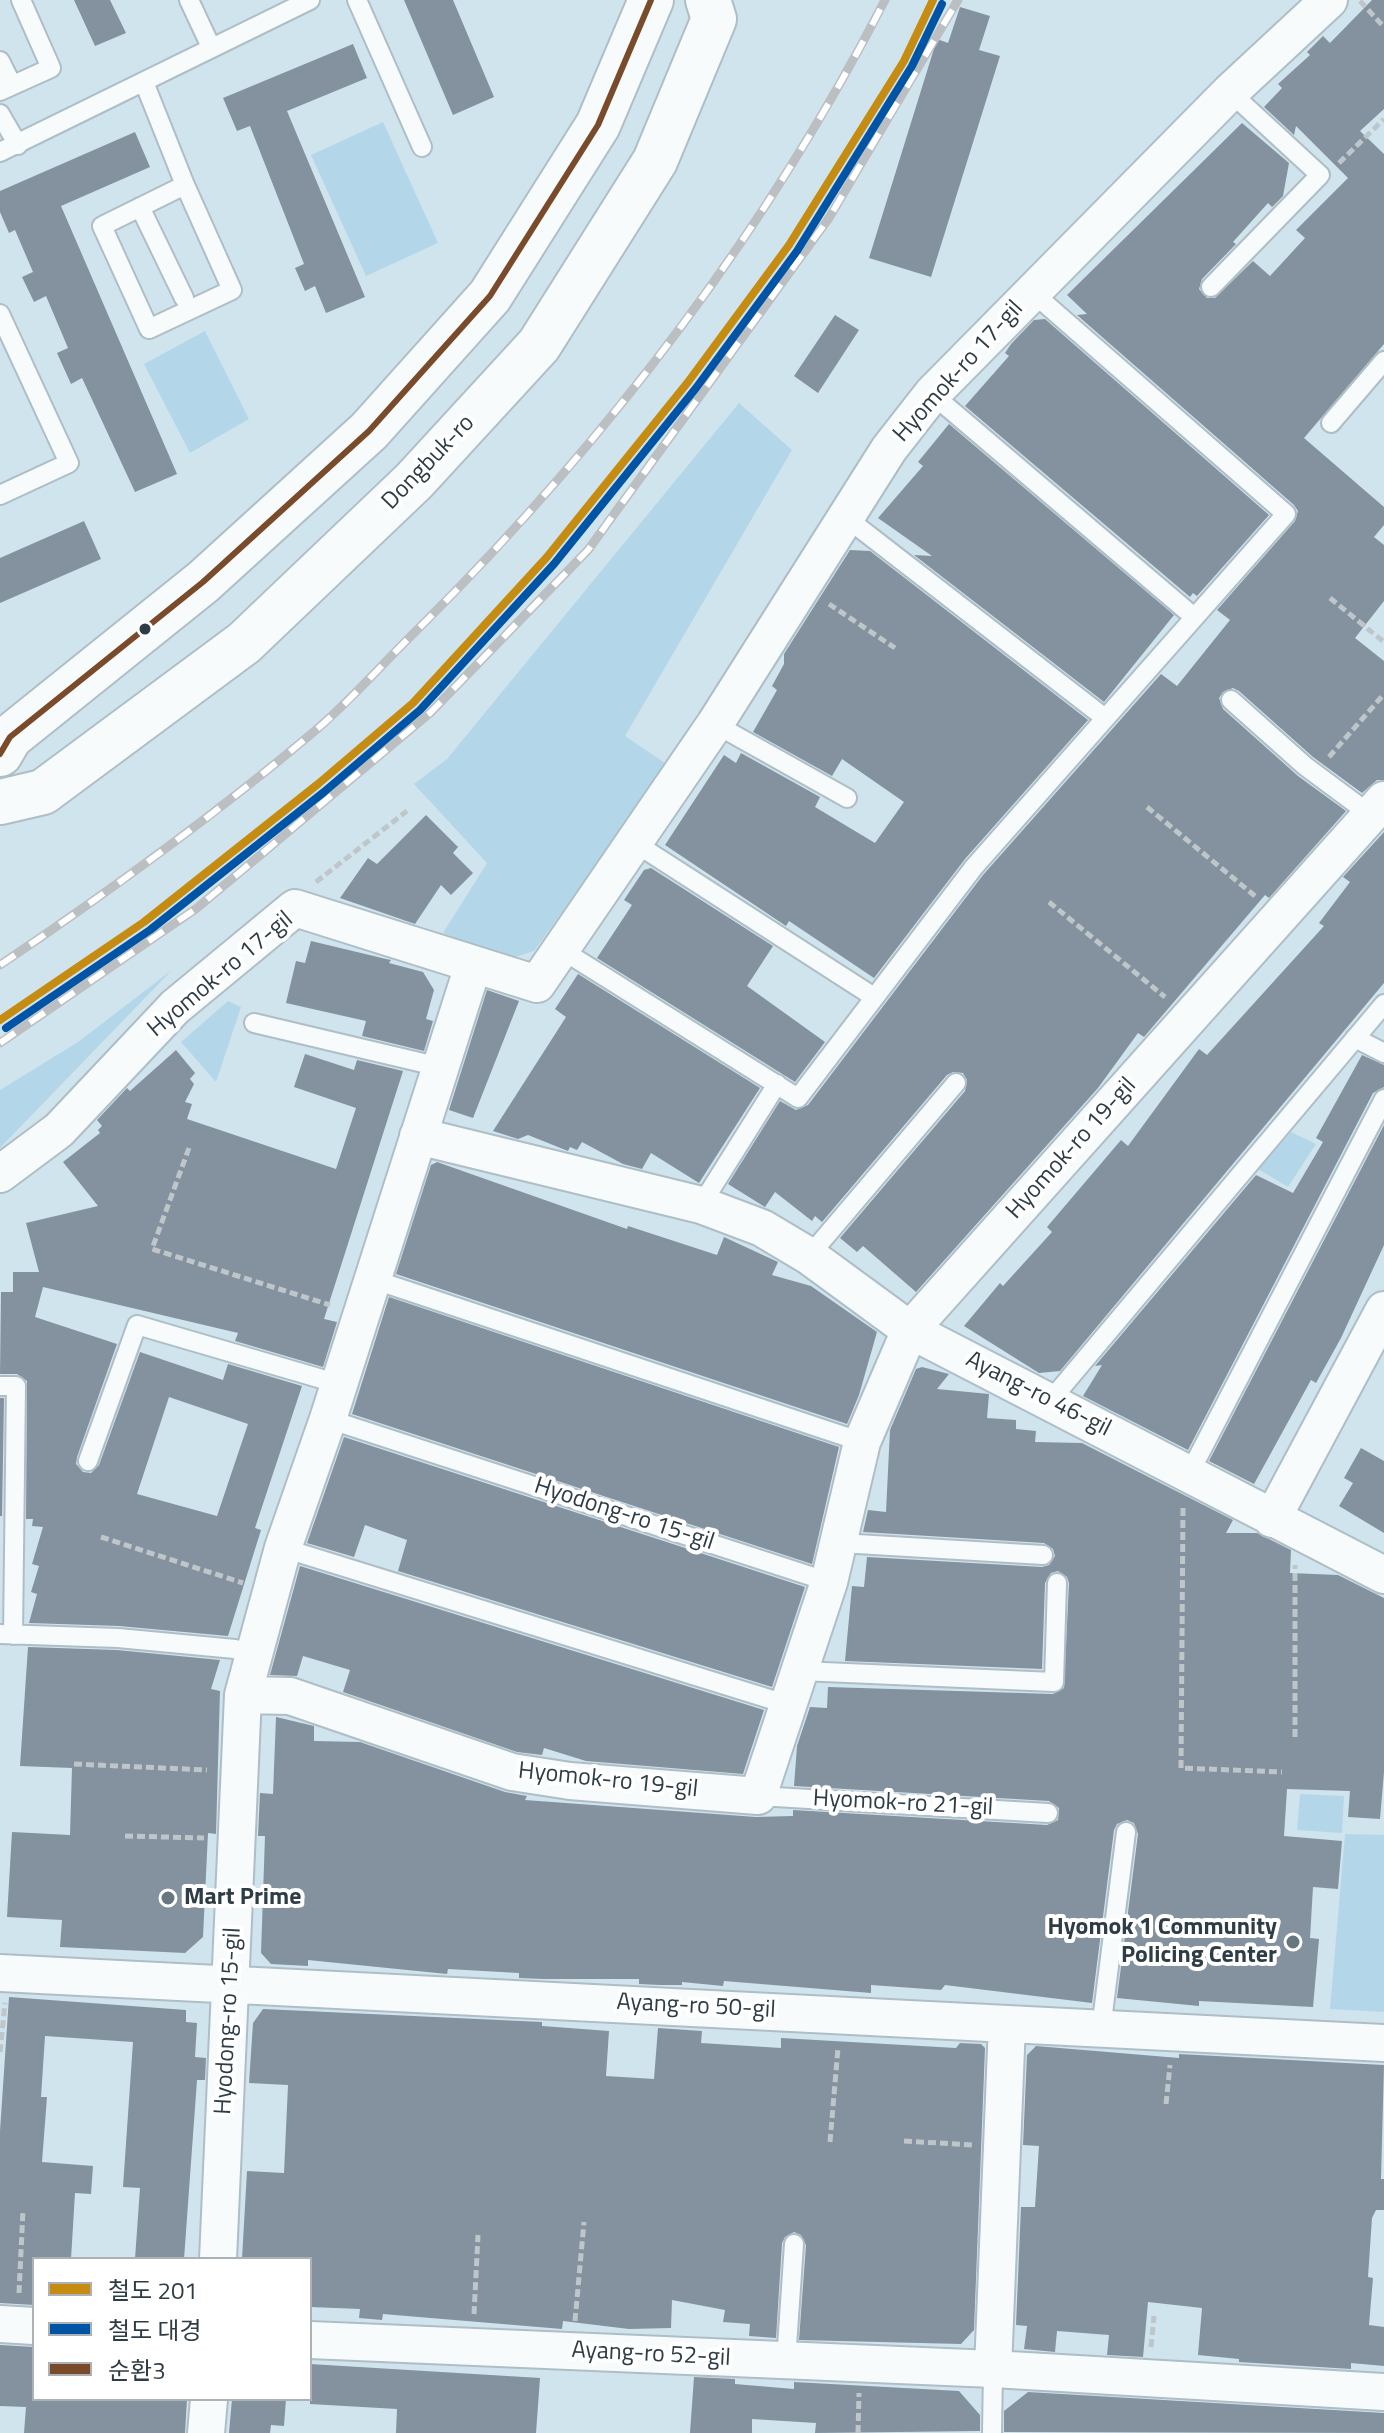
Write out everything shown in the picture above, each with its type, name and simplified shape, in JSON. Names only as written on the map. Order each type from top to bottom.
[{"type":"main road","points":[[0,754],[10,737],[203,582],[369,431],[490,296],[598,125],[651,0]]},
{"type":"main road","name":"Dongbuk-ro","points":[[0,802],[43,792],[244,643],[414,481],[539,345],[655,161],[714,19],[708,0]]},
{"type":"street","name":"Hyomok-ro 17-gil","points":[[0,1174],[59,1130],[175,1007],[295,908],[537,984],[715,724],[844,516],[889,449],[932,394],[1230,92],[1329,0]]},
{"type":"street","name":"Hyomok-ro 19-gil","points":[[243,1695],[290,1696],[512,1772],[570,1781],[758,1796],[829,1582],[862,1442],[910,1330],[1377,807]]},
{"type":"street","name":"Hyodong-ro 15-gil","points":[[218,2257],[243,1695],[251,1655],[283,1548],[328,1419],[473,966]]},
{"type":"street","name":"Ayang-ro 46-gil","points":[[418,1136],[701,1205],[762,1228],[809,1256],[910,1330],[1384,1575]]},
{"type":"street","points":[[1286,1526],[1384,1310]]},
{"type":"street","name":"Ayang-ro 50-gil","points":[[4,1973],[1384,2043]]},
{"type":"street","points":[[993,2369],[1007,2024]]},
{"type":"street","name":"Ayang-ro 52-gil","points":[[312,2340],[993,2369],[1384,2392]]},
{"type":"street","points":[[206,2433],[209,2401]]},
{"type":"lane","points":[[0,61],[6,88],[51,68],[21,0]]},
{"type":"lane","points":[[189,0],[211,47]]},
{"type":"lane","points":[[0,152],[144,82],[287,5],[310,0]]},
{"type":"lane","points":[[357,0],[422,147]]},
{"type":"lane","points":[[144,82],[232,290],[149,329],[102,226],[185,185]]},
{"type":"lane","points":[[1211,287],[1320,175],[1230,92]]},
{"type":"lane","points":[[0,114],[18,145]]},
{"type":"lane","points":[[140,207],[184,298]]},
{"type":"lane","points":[[562,950],[798,1098],[974,867],[1286,514],[1032,292]]},
{"type":"lane","points":[[0,314],[69,463],[0,495]]},
{"type":"lane","points":[[1331,423],[1384,361]]},
{"type":"lane","points":[[932,394],[1194,617]]},
{"type":"lane","points":[[844,516],[1105,718]]},
{"type":"lane","points":[[1231,700],[1315,773],[1377,807]]},
{"type":"lane","points":[[715,724],[847,798]]},
{"type":"lane","points":[[635,843],[874,997]]},
{"type":"lane","points":[[1050,1401],[1384,1004]]},
{"type":"lane","points":[[254,1023],[440,1067]]},
{"type":"lane","points":[[1355,1038],[1384,1053]]},
{"type":"lane","points":[[809,1256],[956,1083]]},
{"type":"lane","points":[[701,1205],[777,1084]]},
{"type":"lane","points":[[1186,1473],[1384,1099]]},
{"type":"lane","points":[[372,1279],[862,1442]]},
{"type":"lane","points":[[88,1461],[137,1325],[339,1384]]},
{"type":"lane","points":[[0,1386],[16,1386],[6,1634],[118,1638],[235,1649],[251,1655]]},
{"type":"lane","name":"Hyodong-ro 15-gil","points":[[328,1419],[829,1582]]},
{"type":"lane","points":[[840,1543],[1043,1555]]},
{"type":"lane","points":[[283,1548],[789,1705]]},
{"type":"lane","points":[[801,1671],[1054,1682],[1057,1583]]},
{"type":"lane","name":"Hyomok-ro 21-gil","points":[[758,1796],[1048,1813]]},
{"type":"lane","points":[[1101,2029],[1126,1832]]},
{"type":"lane","points":[[786,2361],[794,2244]]},
{"type":"lane","points":[[992,2433],[993,2369]]},
{"type":"path","points":[[1359,0],[1384,27]]},
{"type":"path","points":[[1320,175],[1331,171],[1384,119]]},
{"type":"path","points":[[800,585],[895,648]]},
{"type":"path","points":[[1330,598],[1384,642]]},
{"type":"path","points":[[1315,773],[1384,694]]},
{"type":"path","points":[[1147,807],[1281,917]]},
{"type":"path","points":[[295,908],[311,886],[407,811]]},
{"type":"path","points":[[1049,902],[1191,1017]]},
{"type":"path","points":[[189,1148],[152,1249],[361,1315]]},
{"type":"path","points":[[1186,1473],[1181,1768],[1282,1772]]},
{"type":"path","points":[[1286,1526],[1295,1551],[1295,1737]]},
{"type":"path","points":[[101,1537],[270,1592]]},
{"type":"path","points":[[74,1764],[240,1772]]},
{"type":"path","points":[[125,1836],[237,1839]]},
{"type":"path","points":[[0,2052],[4,1973]]},
{"type":"path","points":[[830,2142],[840,2015]]},
{"type":"path","points":[[904,2141],[1002,2146]]},
{"type":"path","points":[[17,2325],[23,2210]]},
{"type":"path","points":[[573,2351],[584,2222]]},
{"type":"path","points":[[472,2347],[478,2235]]},
{"type":"shaded area","points":[[383,122],[438,243],[366,276],[311,155]]},
{"type":"shaded area","points":[[205,331],[249,419],[190,453],[144,364]]},
{"type":"shaded area","points":[[739,403],[792,450],[625,736],[668,765],[534,951],[506,960],[443,933],[487,863],[414,784],[447,759]]},
{"type":"shaded area","points":[[172,970],[0,1148],[0,1090],[78,1042]]},
{"type":"shaded area","points":[[228,1001],[241,1007],[216,1082],[181,1042]]},
{"type":"shaded area","points":[[1291,1132],[1316,1144],[1288,1187],[1258,1169]]},
{"type":"shaded area","points":[[1300,1794],[1344,1796],[1342,1833],[1297,1830]]},
{"type":"shaded area","points":[[1345,1834],[1384,1835],[1384,2012],[1330,2009]]},
{"type":"building","points":[[74,0],[110,0],[126,33],[95,46]]},
{"type":"building","points":[[404,0],[453,0],[494,97],[453,115]]},
{"type":"building","points":[[1372,0],[1384,0],[1384,109],[1360,131],[1384,154],[1384,344],[1304,438],[1384,507],[1384,525],[1374,537],[1384,545],[1384,601],[1355,638],[1384,661],[1384,780],[1377,780],[1362,793],[1313,757],[1239,691],[1233,688],[1223,692],[1219,698],[1223,709],[1298,776],[1346,811],[1269,898],[1265,895],[1144,1037],[1138,1033],[1098,1088],[916,1292],[863,1246],[857,1252],[840,1238],[965,1091],[967,1080],[963,1073],[947,1075],[822,1222],[815,1216],[812,1221],[775,1192],[765,1207],[728,1184],[780,1101],[796,1110],[808,1105],[983,875],[1161,674],[1177,686],[1230,620],[1217,610],[1295,521],[1298,511],[1294,505],[1077,315],[1087,314],[1067,295],[1242,123],[1289,163],[1283,196],[1272,207],[1268,203],[1233,242],[1236,244],[1202,279],[1199,289],[1207,298],[1215,298],[1253,261],[1270,276],[1305,238],[1296,230],[1348,178],[1296,126],[1294,135],[1264,107],[1282,88],[1278,84],[1310,55],[1307,52],[1323,36],[1330,43]]},
{"type":"building","points":[[960,7],[990,16],[979,50],[1000,56],[931,277],[869,258],[937,39],[948,43]]},
{"type":"building","points":[[353,44],[367,78],[287,111],[365,297],[326,313],[315,286],[305,291],[295,268],[304,264],[250,126],[237,131],[223,98]]},
{"type":"building","points":[[135,132],[150,167],[61,206],[177,474],[135,492],[82,378],[71,384],[57,353],[68,348],[46,296],[34,302],[22,277],[33,272],[15,230],[9,233],[0,212],[0,191]]},
{"type":"building","points":[[835,315],[859,330],[818,393],[794,376]]},
{"type":"building","points":[[1045,319],[1269,515],[1197,596],[1193,593],[1190,597],[965,406],[1009,356],[1005,353],[1011,344],[1034,320]]},
{"type":"building","points":[[949,424],[1174,615],[1104,702],[914,555],[932,556],[878,518],[923,466],[918,462]]},
{"type":"building","points":[[84,521],[101,559],[0,603],[0,558]]},
{"type":"building","points":[[850,550],[870,551],[1088,720],[965,859],[874,978],[789,921],[786,926],[665,845],[724,755],[736,763],[741,753],[820,797],[815,807],[875,843],[904,802],[842,759],[832,776],[753,732],[777,690],[772,686],[784,664],[784,654]]},
{"type":"building","points":[[426,815],[458,847],[453,853],[473,873],[451,895],[441,885],[415,924],[340,898],[368,858],[377,864]]},
{"type":"building","points":[[1384,832],[1384,983],[1060,1371],[1039,1373],[964,1326],[1000,1283],[1003,1286],[1052,1232],[1047,1227],[1121,1140],[1128,1146],[1199,1049],[1207,1055],[1324,926],[1319,923],[1350,882],[1343,877]]},
{"type":"building","points":[[651,868],[773,946],[747,986],[825,1042],[795,1082],[597,958],[632,905],[624,900],[644,870]]},
{"type":"building","points":[[311,941],[391,960],[389,963],[423,972],[434,990],[426,1019],[433,1021],[424,1051],[362,1036],[366,1021],[286,1003],[296,961],[305,963]]},
{"type":"building","points":[[578,974],[760,1088],[699,1183],[651,1153],[642,1169],[623,1164],[582,1142],[577,1150],[570,1147],[568,1151],[528,1135],[518,1139],[493,1131],[566,1017],[555,1009]]},
{"type":"building","points":[[487,990],[519,1001],[473,1118],[449,1110]]},
{"type":"building","points":[[176,1050],[195,1073],[190,1079],[194,1084],[185,1102],[192,1104],[187,1119],[336,1169],[356,1108],[294,1087],[305,1054],[354,1070],[357,1060],[403,1071],[324,1319],[337,1322],[323,1367],[235,1341],[238,1333],[43,1287],[35,1317],[117,1344],[77,1457],[76,1464],[83,1472],[91,1473],[99,1465],[140,1352],[223,1380],[228,1364],[302,1386],[255,1528],[261,1530],[228,1636],[119,1626],[29,1623],[37,1594],[31,1592],[39,1566],[32,1564],[43,1527],[32,1526],[33,1519],[26,1519],[27,1381],[17,1374],[0,1374],[1,1292],[13,1292],[13,1272],[39,1272],[26,1223],[98,1206],[63,1162],[100,1133],[98,1130],[102,1126],[97,1120],[127,1088],[130,1091]],"holes":[[[169,1397],[248,1424],[217,1516],[137,1494]]]},
{"type":"building","points":[[1362,1055],[1384,1065],[1384,1087],[1373,1093],[1188,1450],[1083,1396],[1102,1365],[1095,1366],[1256,1175],[1293,1193],[1323,1142],[1316,1138]]},
{"type":"building","points":[[1384,1125],[1384,1245],[1341,1338],[1316,1383],[1311,1380],[1254,1484],[1209,1461]]},
{"type":"building","points":[[437,1162],[627,1229],[628,1226],[717,1255],[724,1237],[778,1262],[772,1275],[811,1286],[877,1332],[859,1395],[847,1424],[396,1274],[431,1165]]},
{"type":"building","points":[[389,1297],[839,1447],[812,1564],[352,1414]]},
{"type":"building","points":[[922,1367],[949,1374],[937,1389],[989,1394],[987,1418],[1016,1420],[1016,1429],[1036,1431],[1035,1442],[1082,1443],[1233,1520],[1226,1533],[1257,1533],[1291,1550],[1290,1573],[1338,1575],[1384,1598],[1384,1772],[1380,1819],[1348,1817],[1350,1791],[1287,1789],[1284,1836],[1342,1841],[1338,1889],[1313,1887],[1310,1938],[1319,1939],[1313,2007],[1199,2001],[1199,2006],[1117,1998],[1138,1834],[1134,1823],[1127,1820],[1117,1824],[1114,1830],[1092,2003],[945,1985],[941,1990],[871,1985],[871,1993],[724,1981],[723,1986],[682,1982],[682,1985],[660,1985],[639,1984],[639,1979],[519,1978],[519,1973],[448,1969],[447,1974],[308,1960],[308,1966],[271,1964],[261,1953],[265,1836],[258,1836],[260,1793],[273,1794],[276,1717],[314,1726],[314,1741],[360,1742],[505,1792],[527,1796],[525,1800],[756,1817],[793,1816],[793,1810],[1047,1825],[1058,1820],[1059,1808],[1049,1801],[794,1786],[797,1746],[810,1707],[827,1708],[828,1687],[1053,1694],[1064,1688],[1069,1583],[1067,1577],[1058,1571],[1051,1573],[1045,1583],[1042,1669],[845,1661],[852,1586],[864,1587],[867,1557],[1042,1567],[1049,1565],[1055,1556],[1053,1549],[1044,1543],[863,1532],[868,1510],[886,1512],[890,1430],[916,1369]]},
{"type":"building","points":[[0,1398],[4,1398],[2,1516],[0,1516]]},
{"type":"building","points":[[344,1437],[805,1587],[772,1687],[398,1571],[407,1540],[365,1525],[354,1557],[307,1543]]},
{"type":"building","points":[[1361,1448],[1384,1461],[1384,1533],[1339,1506],[1353,1483],[1344,1478]]},
{"type":"building","points":[[300,1566],[764,1710],[743,1774],[586,1761],[544,1748],[542,1755],[517,1752],[343,1692],[350,1670],[303,1656],[297,1676],[270,1675]]},
{"type":"building","points":[[28,1647],[117,1650],[220,1660],[211,1689],[220,1691],[216,1834],[208,1833],[203,1937],[185,1953],[60,1947],[62,1920],[7,1917],[12,1832],[70,1835],[72,1768],[20,1766]]},
{"type":"building","points":[[9,1997],[186,2010],[186,2022],[197,2023],[195,2057],[206,2058],[205,2080],[197,2080],[184,2257],[135,2257],[140,2188],[123,2187],[133,2042],[45,2036],[41,2097],[47,2097],[42,2162],[93,2166],[91,2194],[75,2193],[71,2257],[32,2257],[32,2305],[0,2303],[0,2131]]},
{"type":"building","points":[[263,2009],[542,2022],[542,2026],[609,2031],[606,2076],[654,2079],[658,2028],[702,2031],[701,2043],[781,2048],[781,2038],[956,2048],[960,2043],[981,2044],[985,2048],[974,2330],[961,2344],[799,2340],[806,2245],[801,2235],[794,2232],[782,2243],[776,2338],[749,2336],[750,2324],[723,2322],[725,2310],[672,2300],[671,2328],[629,2329],[563,2321],[562,2329],[383,2314],[382,2320],[359,2318],[360,2309],[312,2307],[312,2257],[242,2257],[247,2171],[284,2173],[288,2085],[249,2083],[253,2023]]},
{"type":"building","points":[[1036,2046],[1179,2058],[1179,2054],[1384,2065],[1381,2179],[1384,2179],[1384,2210],[1376,2210],[1372,2218],[1368,2277],[1373,2278],[1369,2325],[1384,2327],[1384,2366],[1351,2363],[1351,2369],[1239,2362],[1239,2359],[1198,2355],[1202,2308],[1148,2302],[1143,2357],[1107,2355],[1109,2335],[1057,2331],[1055,2352],[1024,2349],[1027,2326],[1016,2325],[1021,2207],[1035,2207],[1039,2146],[1023,2145],[1027,2055]]},
{"type":"building","points":[[0,2345],[32,2347],[32,2401],[187,2401],[185,2433],[24,2433],[26,2407],[0,2406]]},
{"type":"building","points":[[312,2364],[540,2378],[536,2433],[396,2433],[397,2409],[310,2404]]},
{"type":"building","points":[[694,2377],[735,2379],[735,2384],[794,2389],[794,2382],[959,2391],[980,2415],[980,2431],[815,2433],[816,2423],[752,2419],[752,2433],[690,2433]]},
{"type":"building","points":[[1028,2392],[1384,2413],[1384,2433],[1004,2432],[1004,2411]]},
{"type":"building","points":[[232,2401],[286,2401],[284,2426],[271,2425],[270,2433],[229,2433]]},
{"type":"railway","points":[[0,965],[158,854],[310,735],[488,557],[617,410],[734,253],[788,171],[885,0]]},
{"type":"railway","points":[[0,1043],[197,908],[430,713],[588,550],[829,218],[958,0]]},
{"type":"rail line","name":"201","points":[[0,1020],[144,922],[318,784],[413,703],[547,557],[688,382],[789,245],[904,61],[933,0]]},
{"type":"rail line","name":"대경","points":[[6,1028],[150,930],[324,792],[420,710],[554,564],[696,388],[797,251],[912,66],[942,4]]},
{"type":"transit line","name":"순환3","points":[[0,754],[10,737],[203,582],[369,431],[490,296],[598,125],[651,0]]},
{"type":"place","name":"Mart Prime","points":[[168,1898]]},
{"type":"place","name":"Hyomok 1 Community Policing Center","points":[[1293,1942]]}]
